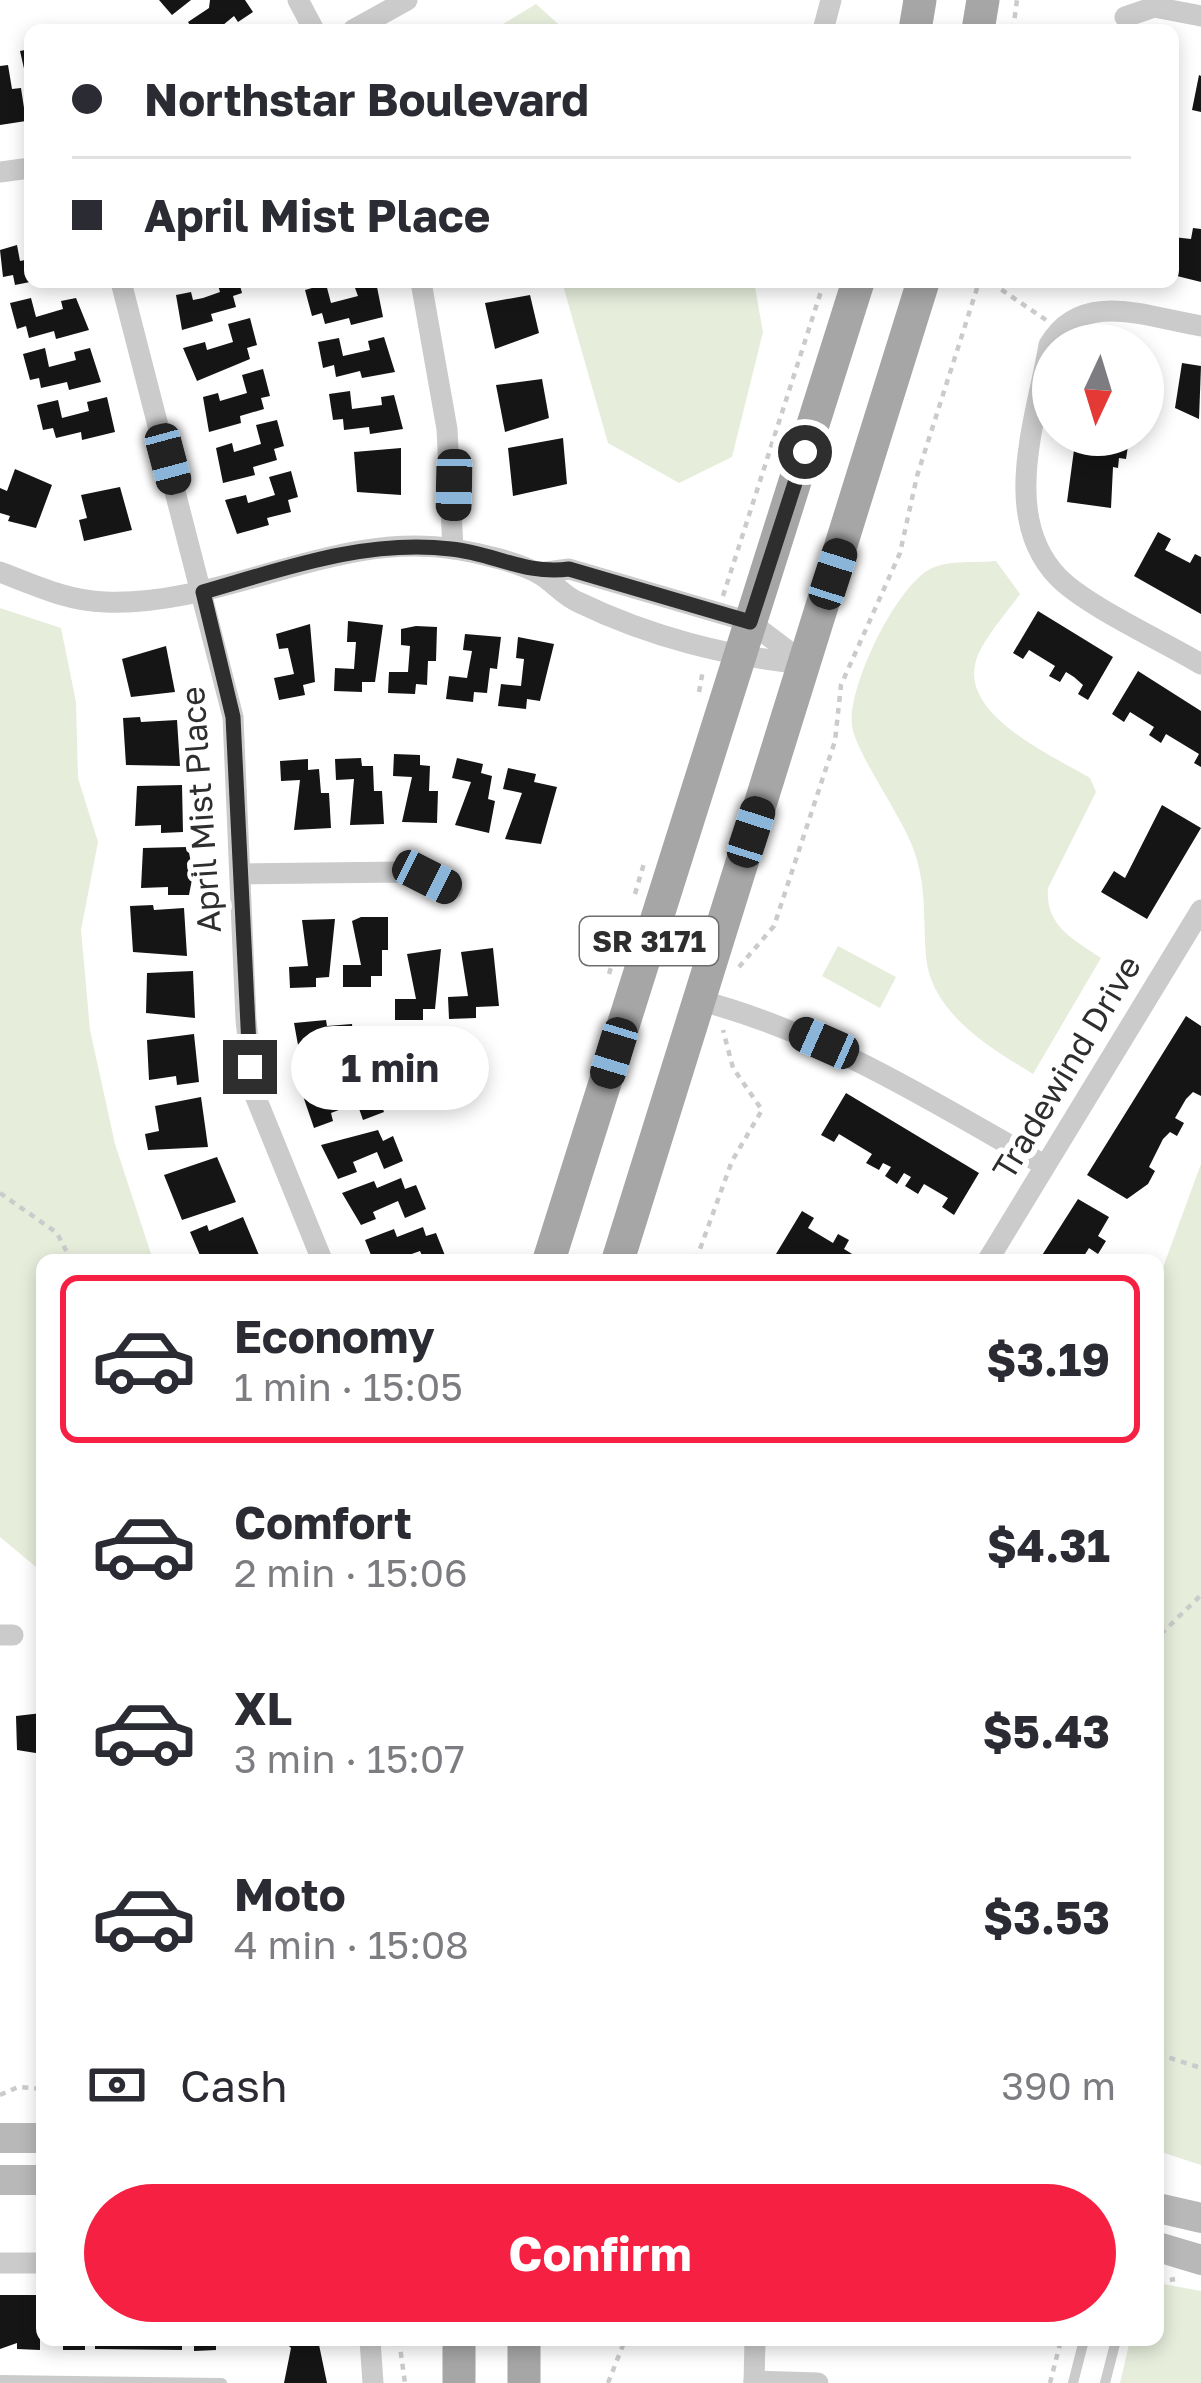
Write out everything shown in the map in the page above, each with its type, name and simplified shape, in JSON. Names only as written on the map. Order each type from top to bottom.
[{"type":"main road","name":"SR 3171","points":[[551,1254],[856,288]]},
{"type":"main road","name":"SR 3171","points":[[620,1254],[712,1004],[805,664],[921,288]]},
{"type":"main road","points":[[459,2346],[459,2383]]},
{"type":"main road","points":[[524,2346],[524,2383]]},
{"type":"street","points":[[364,24],[407,0]]},
{"type":"street","points":[[1125,17],[1154,7],[1201,16]]},
{"type":"street","name":"April Mist Place","points":[[124,288],[233,717],[254,1093],[320,1254]]},
{"type":"street","points":[[422,288],[447,429],[454,549]]},
{"type":"street","points":[[1063,324],[1074,314],[1108,311],[1201,326]]},
{"type":"street","points":[[1032,443],[1025,510],[1042,555],[1060,579],[1201,664]]},
{"type":"street","points":[[0,572],[62,595],[100,602],[203,592],[327,557],[392,548],[454,549],[538,573],[574,601],[739,658],[805,664]]},
{"type":"street","points":[[538,573],[569,569],[750,622],[805,664]]},
{"type":"street","points":[[241,874],[402,872],[452,889]]},
{"type":"street","name":"Tradewind Drive","points":[[992,1254],[1201,910]]},
{"type":"street","points":[[712,1004],[858,1058],[1044,1165]]},
{"type":"street","points":[[0,2138],[36,2138]]},
{"type":"street","points":[[0,2180],[36,2180]]},
{"type":"street","points":[[1164,2209],[1201,2218]]},
{"type":"street","points":[[1164,2249],[1201,2260]]},
{"type":"street","points":[[0,2263],[36,2263]]},
{"type":"street","points":[[370,2346],[373,2383]]},
{"type":"street","points":[[755,2346],[754,2382],[818,2383]]},
{"type":"lane","points":[[1072,2383],[1082,2346]]},
{"type":"lane","points":[[1106,2383],[1115,2346]]},
{"type":"lane","points":[[0,2380],[222,2383]]},
{"type":"path","points":[[698,1254],[732,1160],[762,1110],[733,1068],[712,1004],[773,926],[835,741],[842,685],[900,553],[977,288]]},
{"type":"path","points":[[999,288],[1052,324]]},
{"type":"path","points":[[0,1192],[56,1233],[68,1254]]},
{"type":"path","points":[[1164,1631],[1201,1595]]},
{"type":"path","points":[[1164,2056],[1201,2068]]},
{"type":"path","points":[[0,2095],[18,2086],[36,2089]]},
{"type":"path","points":[[400,2346],[405,2383]]},
{"type":"path","points":[[608,2383],[623,2346]]},
{"type":"path","points":[[1050,2383],[1059,2346]]},
{"type":"green space","points":[[536,4],[558,24],[503,24]]},
{"type":"green space","points":[[564,288],[755,288],[763,332],[732,457],[679,483],[608,443]]},
{"type":"green space","points":[[996,561],[1020,594],[982,647],[975,684],[997,718],[1035,747],[1090,778],[1096,792],[1048,888],[1048,901],[1063,930],[1101,958],[1033,1074],[965,1026],[938,994],[926,956],[917,862],[852,726],[866,663],[904,594],[932,568]]},
{"type":"green space","points":[[0,608],[61,628],[76,702],[78,778],[98,842],[81,930],[90,1030],[115,1144],[151,1254],[36,1254],[36,1567],[0,1537]]},
{"type":"green space","points":[[838,946],[896,977],[880,1008],[822,976]]},
{"type":"green space","points":[[1201,1164],[1201,2165],[1164,2153],[1164,1265]]},
{"type":"green space","points":[[1164,2284],[1201,2291],[1201,2383],[1120,2383],[1129,2346],[1164,2346]]},
{"type":"building","points":[[159,0],[191,0],[172,15]]},
{"type":"building","points":[[210,0],[245,0],[253,12],[238,22],[234,16],[224,24],[189,24],[209,8]]},
{"type":"building","points":[[8,65],[12,89],[21,88],[24,121],[0,125],[0,66]]},
{"type":"building","points":[[1201,76],[1201,112],[1192,110]]},
{"type":"building","points":[[1193,228],[1201,229],[1201,282],[1179,276],[1179,238],[1191,239]]},
{"type":"building","points":[[17,245],[20,261],[24,260],[24,283],[15,285],[13,275],[3,277],[0,250]]},
{"type":"building","points":[[219,288],[241,288],[242,293],[233,296],[236,307],[211,314],[213,321],[182,330],[176,295],[191,292],[193,300],[220,292]]},
{"type":"building","points":[[327,288],[331,303],[358,296],[355,288],[377,288],[383,317],[351,325],[349,318],[325,324],[322,313],[312,316],[305,290]]},
{"type":"building","points":[[530,295],[539,333],[495,349],[485,303]]},
{"type":"building","points":[[31,298],[36,317],[63,309],[61,301],[76,298],[89,330],[56,339],[54,331],[29,338],[26,326],[17,329],[10,303]]},
{"type":"building","points":[[250,318],[257,345],[247,348],[250,359],[197,381],[183,348],[205,342],[207,350],[233,342],[228,324]]},
{"type":"building","points":[[384,337],[395,372],[362,378],[360,371],[336,377],[334,365],[323,368],[318,342],[339,338],[343,356],[370,350],[368,341]]},
{"type":"building","points":[[45,348],[49,367],[76,360],[74,352],[90,348],[101,382],[69,390],[67,382],[41,388],[39,378],[30,380],[23,354]]},
{"type":"building","points":[[1182,363],[1201,366],[1199,419],[1175,408]]},
{"type":"building","points":[[263,369],[270,396],[261,398],[264,409],[240,416],[241,423],[209,432],[203,397],[218,393],[220,401],[247,393],[242,375]]},
{"type":"building","points":[[542,379],[549,418],[505,432],[496,385]]},
{"type":"building","points":[[350,391],[352,409],[382,405],[381,397],[394,395],[403,429],[370,434],[369,427],[344,430],[343,419],[333,420],[329,394]]},
{"type":"building","points":[[107,397],[115,432],[82,440],[81,432],[56,438],[53,428],[43,430],[37,405],[58,400],[62,418],[89,411],[87,402]]},
{"type":"building","points":[[277,420],[284,446],[274,449],[277,460],[253,467],[255,475],[223,483],[216,448],[232,443],[234,452],[261,444],[256,425]]},
{"type":"building","points":[[563,438],[567,484],[513,496],[508,448]]},
{"type":"building","points":[[401,448],[401,495],[357,492],[354,452]]},
{"type":"building","points":[[1073,456],[1126,456],[1119,458],[1118,468],[1113,467],[1111,508],[1067,502]]},
{"type":"building","points":[[15,469],[52,485],[36,528],[8,521],[10,516],[0,513],[0,488],[7,491]]},
{"type":"building","points":[[291,471],[298,497],[288,500],[291,512],[267,518],[269,525],[237,534],[225,500],[246,495],[248,503],[275,495],[269,477]]},
{"type":"building","points":[[120,487],[132,530],[84,541],[79,520],[87,518],[81,495]]},
{"type":"building","points":[[1158,532],[1171,539],[1165,550],[1190,563],[1195,554],[1201,557],[1201,614],[1134,576]]},
{"type":"building","points":[[1038,611],[1113,657],[1088,700],[1078,694],[1083,685],[1074,677],[1066,672],[1060,682],[1049,676],[1055,666],[1029,650],[1023,659],[1013,653]]},
{"type":"building","points":[[348,621],[383,625],[375,682],[362,682],[362,692],[334,691],[335,668],[354,669],[356,642],[347,642]]},
{"type":"building","points":[[310,624],[315,682],[303,685],[305,695],[279,700],[274,678],[294,674],[288,648],[279,649],[276,634]]},
{"type":"building","points":[[437,627],[436,661],[428,661],[427,685],[416,684],[415,694],[388,693],[389,672],[408,672],[410,646],[401,645],[401,629]]},
{"type":"building","points":[[465,634],[501,637],[497,669],[490,668],[487,693],[474,692],[473,702],[446,699],[449,676],[467,678],[472,651],[463,650]]},
{"type":"building","points":[[518,637],[554,644],[540,701],[527,699],[526,709],[498,706],[501,684],[521,686],[524,659],[516,658]]},
{"type":"building","points":[[166,646],[175,692],[131,697],[122,659]]},
{"type":"building","points":[[1138,671],[1201,711],[1201,767],[1194,763],[1199,754],[1166,734],[1161,743],[1149,735],[1154,727],[1130,712],[1124,722],[1112,714]]},
{"type":"building","points":[[140,717],[141,722],[177,720],[180,766],[126,765],[123,718]]},
{"type":"building","points":[[394,754],[420,755],[420,765],[430,766],[429,791],[438,791],[437,823],[402,822],[412,777],[393,776]]},
{"type":"building","points":[[361,758],[362,766],[373,766],[374,791],[382,791],[384,824],[350,825],[354,779],[336,780],[335,759]]},
{"type":"building","points":[[457,758],[483,764],[481,773],[492,776],[488,799],[495,801],[489,833],[455,825],[471,782],[452,778]]},
{"type":"building","points":[[308,759],[308,770],[319,769],[321,793],[329,793],[331,828],[294,830],[300,780],[281,781],[280,761]]},
{"type":"building","points":[[508,768],[536,774],[534,782],[557,787],[541,844],[505,839],[522,793],[503,789]]},
{"type":"building","points":[[182,785],[183,832],[161,833],[161,825],[135,826],[137,786]]},
{"type":"building","points":[[1162,805],[1201,828],[1147,919],[1101,892],[1114,871],[1125,878]]},
{"type":"building","points":[[188,847],[193,874],[189,895],[168,895],[168,887],[141,888],[143,848]]},
{"type":"building","points":[[153,905],[154,910],[184,908],[187,956],[133,952],[130,906]]},
{"type":"building","points":[[388,917],[382,976],[371,976],[371,987],[343,987],[343,965],[361,965],[352,921]]},
{"type":"building","points":[[335,919],[329,977],[316,978],[316,987],[290,988],[289,967],[308,966],[302,920]]},
{"type":"building","points":[[493,948],[499,1006],[476,1007],[476,1018],[449,1019],[448,997],[468,996],[461,952]]},
{"type":"building","points":[[441,949],[435,1009],[423,1009],[423,1020],[395,1020],[395,999],[416,999],[407,954]]},
{"type":"building","points":[[193,971],[195,1018],[146,1013],[147,973]]},
{"type":"building","points":[[1186,1016],[1201,1026],[1201,1096],[1193,1092],[1186,1099],[1175,1118],[1184,1123],[1177,1136],[1170,1132],[1163,1139],[1149,1167],[1155,1171],[1148,1184],[1127,1199],[1087,1175]]},
{"type":"building","points":[[326,1020],[327,1026],[352,1024],[353,1034],[364,1033],[366,1061],[345,1062],[344,1045],[317,1047],[318,1055],[300,1056],[294,1023]]},
{"type":"building","points":[[194,1034],[199,1082],[177,1085],[176,1076],[149,1080],[147,1040]]},
{"type":"building","points":[[360,1081],[363,1091],[375,1087],[384,1112],[363,1120],[357,1103],[331,1113],[333,1121],[314,1128],[302,1093],[333,1082],[335,1090]]},
{"type":"building","points":[[846,1093],[979,1173],[954,1215],[942,1207],[948,1198],[924,1184],[918,1194],[905,1186],[911,1177],[904,1173],[897,1184],[885,1176],[891,1167],[883,1163],[879,1170],[866,1163],[872,1154],[839,1134],[834,1142],[821,1135]]},
{"type":"building","points":[[201,1097],[208,1147],[148,1150],[145,1134],[159,1131],[155,1106]]},
{"type":"building","points":[[378,1130],[383,1141],[393,1136],[403,1161],[384,1169],[377,1152],[353,1162],[357,1172],[338,1179],[321,1145]]},
{"type":"building","points":[[217,1157],[236,1202],[182,1220],[164,1175]]},
{"type":"building","points":[[401,1178],[405,1189],[416,1185],[426,1209],[405,1218],[398,1201],[373,1212],[376,1219],[361,1225],[342,1193],[374,1181],[377,1188]]},
{"type":"building","points":[[1078,1199],[1109,1217],[1098,1236],[1106,1241],[1098,1254],[1089,1248],[1085,1254],[1043,1254]]},
{"type":"building","points":[[802,1211],[814,1218],[808,1228],[833,1243],[838,1234],[849,1240],[844,1249],[852,1254],[776,1254]]},
{"type":"building","points":[[243,1217],[258,1254],[199,1254],[190,1232],[207,1225],[209,1231]]},
{"type":"building","points":[[423,1227],[426,1236],[436,1233],[444,1254],[371,1254],[365,1240],[394,1229],[397,1237]]},
{"type":"building","points":[[36,1714],[36,1753],[17,1750],[16,1716]]},
{"type":"building","points":[[0,2295],[36,2295],[36,2346],[40,2350],[17,2349],[17,2343],[0,2349]]},
{"type":"building","points":[[95,2346],[182,2346],[182,2350]]},
{"type":"building","points":[[194,2346],[216,2346],[216,2350],[194,2351]]},
{"type":"building","points":[[319,2346],[327,2383],[284,2383],[291,2348]]},
{"type":"route","points":[[250,1067],[233,717],[203,592],[327,557],[392,548],[454,549],[538,573],[569,569],[750,622],[805,452]]}]
